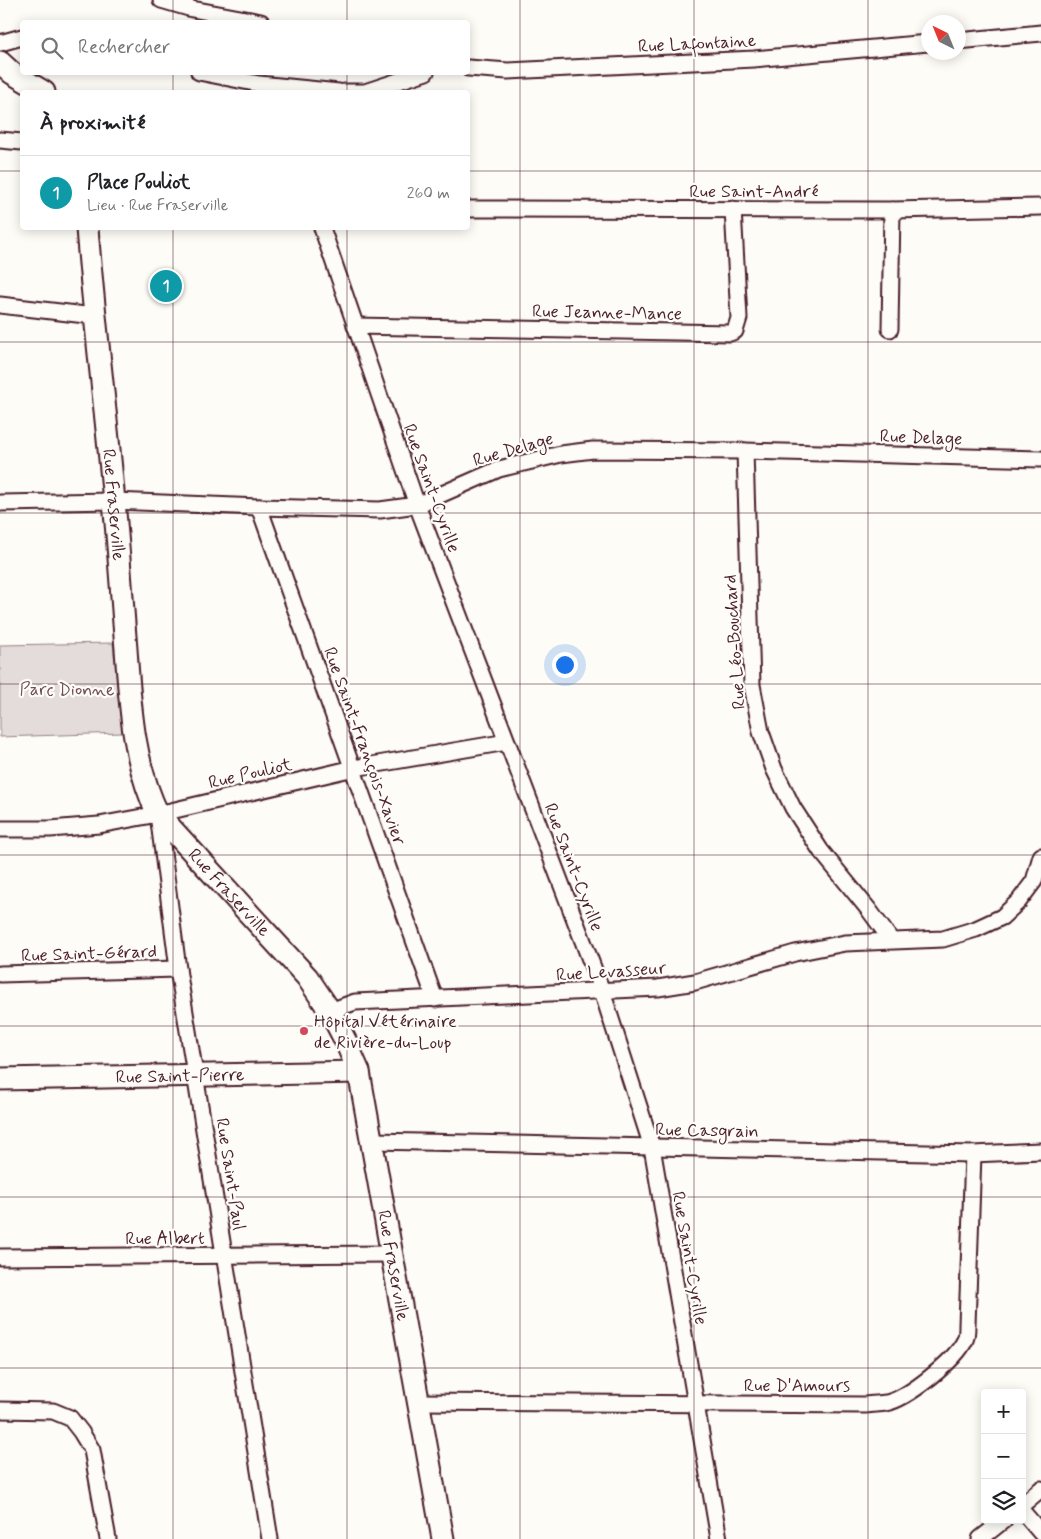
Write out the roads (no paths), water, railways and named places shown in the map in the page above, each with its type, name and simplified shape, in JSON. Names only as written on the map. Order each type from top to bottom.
[{"type":"main road","points":[[0,62],[12,73],[41,90]]},
{"type":"main road","name":"Rue Fraserville","points":[[87,230],[94,316],[114,501],[129,691],[135,737],[146,783],[158,814],[307,977],[330,1012],[359,1072],[443,1539]]},
{"type":"main road","name":"Rue Saint-Pierre","points":[[0,1079],[359,1072]]},
{"type":"street","points":[[161,0],[192,9],[251,20]]},
{"type":"street","points":[[966,40],[1041,33]]},
{"type":"street","points":[[0,44],[20,38]]},
{"type":"street","name":"Rue Lafontaine","points":[[470,68],[508,71],[754,59],[921,44]]},
{"type":"street","points":[[214,75],[259,84],[319,90]]},
{"type":"street","points":[[371,90],[417,75]]},
{"type":"street","points":[[0,140],[20,142]]},
{"type":"street","name":"Rue Saint-André","points":[[470,208],[892,210],[1041,207]]},
{"type":"street","name":"Rue Jeanne-Mance","points":[[355,326],[735,331],[739,318],[733,209]]},
{"type":"street","points":[[890,329],[892,210]]},
{"type":"street","name":"Rue Saint-Cyrille","points":[[323,230],[417,505],[602,991],[652,1148],[719,1539]]},
{"type":"street","points":[[0,305],[94,316]]},
{"type":"street","name":"Rue Delage","points":[[0,503],[114,501],[380,510],[417,505],[499,469],[562,454],[593,450],[745,451],[1041,459]]},
{"type":"street","name":"Rue Léo-Bouchard","points":[[745,451],[752,685],[761,732],[774,769],[793,808],[821,851],[869,910],[890,940]]},
{"type":"street","name":"Rue Saint-François-Xavier","points":[[260,507],[435,999]]},
{"type":"street","name":"Rue Pouliot","points":[[0,829],[50,829],[99,825],[158,814],[354,768],[507,742]]},
{"type":"street","name":"Rue Saint-Paul","points":[[158,814],[178,969],[270,1539]]},
{"type":"street","name":"Rue Levasseur","points":[[330,1012],[355,1002],[658,988],[695,982],[845,942],[943,939],[976,929],[1002,917],[1019,901],[1034,881],[1041,856]]},
{"type":"street","name":"Rue Saint-Gérard","points":[[0,974],[178,969]]},
{"type":"street","name":"Rue Casgrain","points":[[372,1141],[973,1154],[1041,1151]]},
{"type":"street","name":"Rue D'Amours","points":[[419,1402],[866,1405],[887,1403],[904,1396],[924,1382],[960,1349],[965,1339],[968,1325],[973,1154]]},
{"type":"street","name":"Rue Albert","points":[[0,1257],[391,1254]]},
{"type":"street","points":[[0,1410],[53,1411],[70,1418],[92,1450],[108,1539]]},
{"type":"street","points":[[1026,1502],[1041,1489]]},
{"type":"street","points":[[1026,1516],[1041,1533]]},
{"type":"street","points":[[980,1539],[999,1524]]},
{"type":"place","name":"Place Pouliot","points":[[166,286]]},
{"type":"place","name":"Hôpital Vétérinaire de Rivière-du-Loup","points":[[304,1031]]},
{"type":"park label","name":"Parc Dionne","points":[[67,689]]}]
